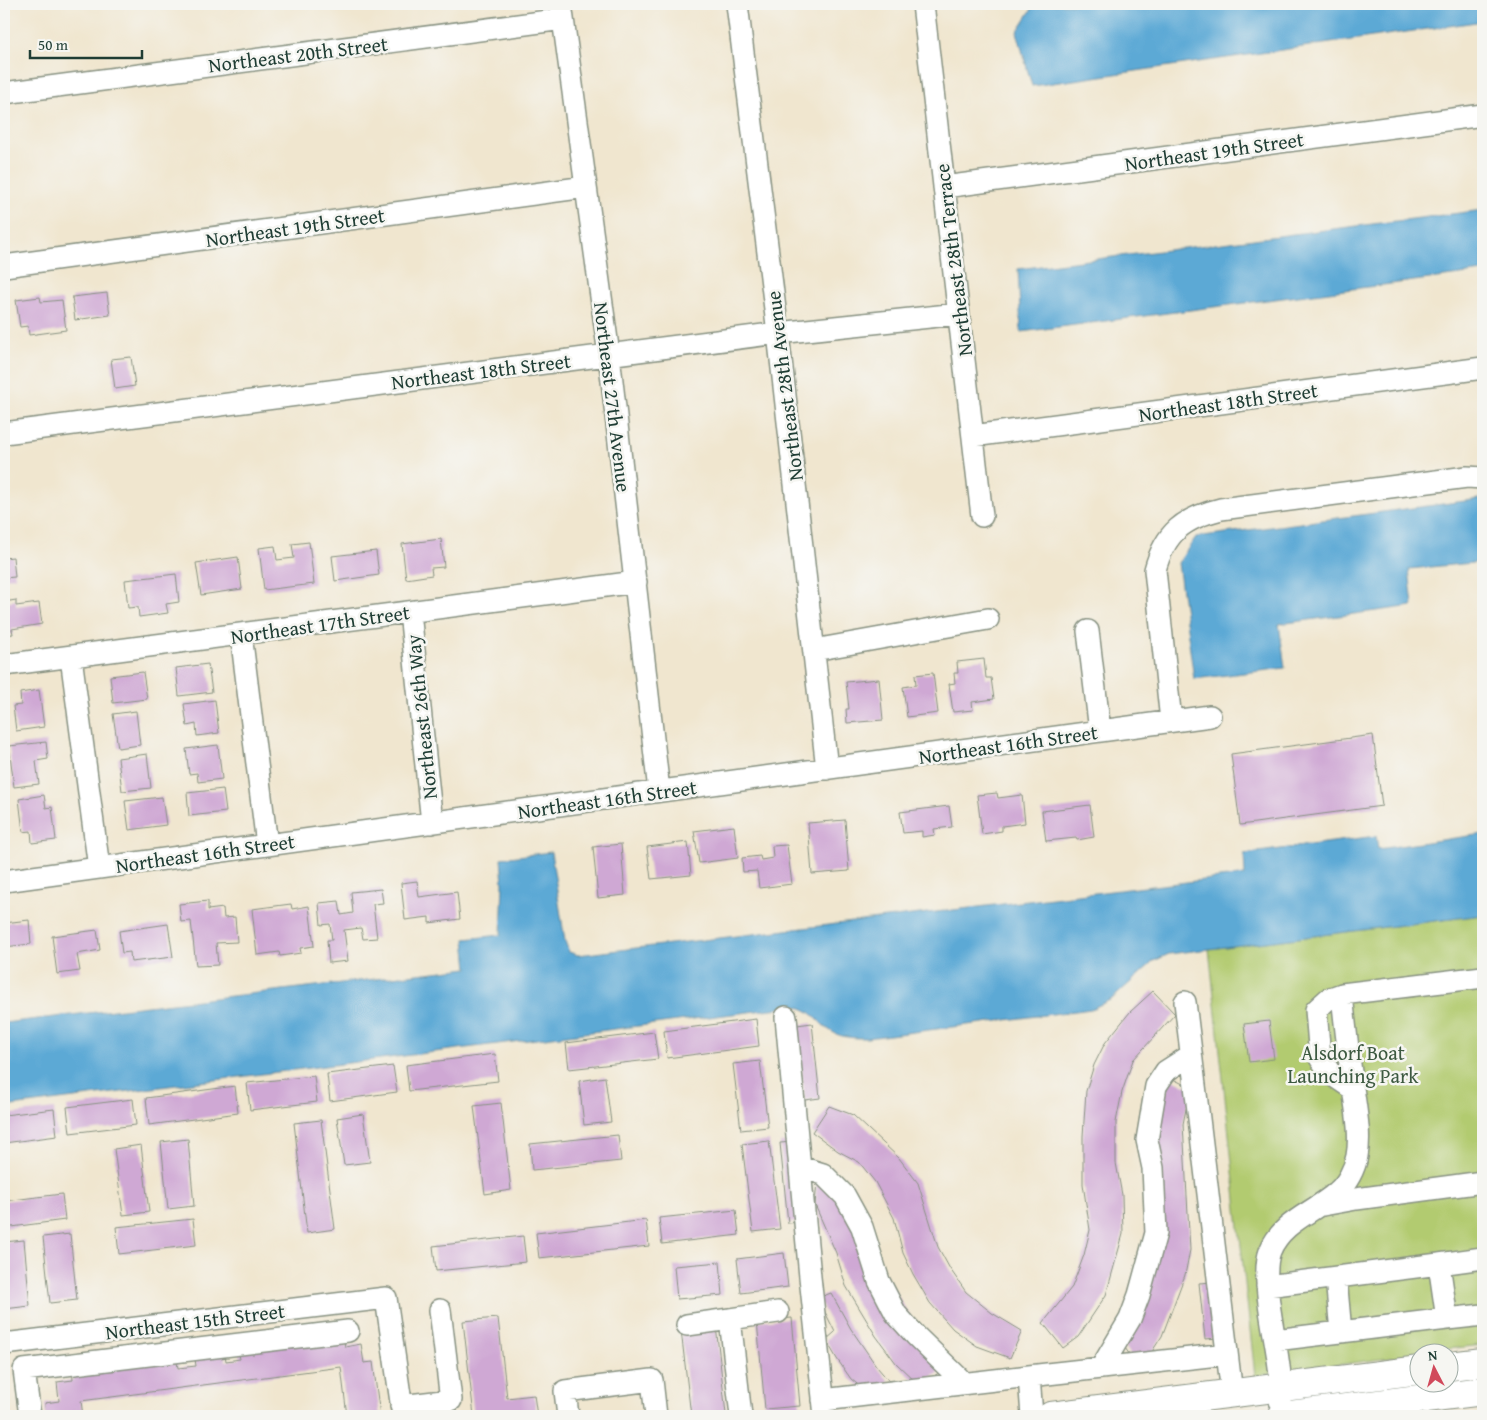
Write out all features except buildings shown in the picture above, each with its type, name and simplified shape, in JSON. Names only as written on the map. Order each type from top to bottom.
[{"type":"main road","points":[[1460,1365],[1483,1362]]},
{"type":"main road","points":[[1051,1416],[1410,1371]]},
{"type":"main road","points":[[1281,1416],[1483,1391]]},
{"type":"street","name":"Northeast 28th Avenue","points":[[737,4],[778,333],[827,768]]},
{"type":"street","name":"Northeast 28th Terrace","points":[[923,4],[982,516]]},
{"type":"street","name":"Northeast 20th Street","points":[[4,92],[562,12]]},
{"type":"street","name":"Northeast 27th Avenue","points":[[562,12],[609,355],[659,791]]},
{"type":"street","name":"Northeast 19th Street","points":[[944,187],[1483,115]]},
{"type":"street","name":"Northeast 19th Street","points":[[4,266],[586,187]]},
{"type":"street","name":"Northeast 18th Street","points":[[4,433],[778,333],[958,314]]},
{"type":"street","name":"Northeast 18th Street","points":[[973,436],[1483,368]]},
{"type":"street","points":[[1171,721],[1155,570],[1158,556],[1170,537],[1186,521],[1221,509],[1467,477],[1483,478]]},
{"type":"street","name":"Northeast 17th Street","points":[[4,665],[636,582]]},
{"type":"street","name":"Northeast 26th Way","points":[[410,612],[432,823]]},
{"type":"street","points":[[814,650],[988,619]]},
{"type":"street","points":[[1088,631],[1100,731]]},
{"type":"street","points":[[241,634],[267,845]]},
{"type":"street","points":[[71,657],[99,868]]},
{"type":"street","name":"Northeast 16th Street","points":[[4,881],[1210,716]]},
{"type":"street","points":[[1354,1089],[1331,1074],[1320,1058],[1316,1010],[1328,999],[1342,994],[1483,977]]},
{"type":"street","points":[[1281,1416],[1280,1369],[1266,1277],[1270,1252],[1281,1232],[1301,1216],[1320,1206],[1339,1191],[1353,1170],[1357,1158],[1357,1123],[1354,1089],[1342,994]]},
{"type":"street","points":[[1185,1002],[1232,1394]]},
{"type":"street","points":[[786,1017],[824,1408],[962,1384],[1227,1354]]},
{"type":"street","points":[[1101,1368],[1130,1319],[1139,1295],[1156,1233],[1153,1168],[1147,1140],[1156,1086],[1166,1071],[1191,1055]]},
{"type":"street","points":[[1357,1158],[1365,1179],[1380,1196]]},
{"type":"street","points":[[800,1167],[823,1174],[845,1196],[862,1227],[879,1281],[896,1314],[959,1378],[962,1384]]},
{"type":"street","points":[[1320,1206],[1483,1182]]},
{"type":"street","points":[[1267,1286],[1483,1258]]},
{"type":"street","points":[[1439,1264],[1447,1320]]},
{"type":"street","points":[[1336,1278],[1341,1332]]},
{"type":"street","name":"Northeast 15th Street","points":[[4,1344],[386,1298],[402,1411]]},
{"type":"street","points":[[402,1411],[452,1408],[440,1310]]},
{"type":"street","points":[[687,1325],[778,1312]]},
{"type":"street","points":[[1275,1340],[1483,1314]]},
{"type":"street","points":[[730,1319],[741,1416]]},
{"type":"street","points":[[30,1416],[24,1370],[348,1331]]},
{"type":"street","points":[[1029,1376],[1032,1416]]},
{"type":"street","points":[[568,1416],[565,1391],[652,1380],[656,1416]]},
{"type":"green space","name":"Alsdorf Boat Launching Park","points":[[1483,915],[1483,1345],[1460,1348],[1460,1342],[1410,1342],[1410,1355],[1255,1376],[1209,949]]},
{"type":"water","points":[[1035,4],[1483,4],[1483,21],[1032,86],[1017,32]]},
{"type":"water","points":[[1483,210],[1483,272],[1021,332],[1018,269]]},
{"type":"water","points":[[1483,500],[1483,562],[1409,569],[1413,606],[1279,624],[1285,668],[1194,679],[1178,563],[1196,537]]},
{"type":"water","points":[[1483,834],[1483,915],[1169,954],[1154,961],[1112,999],[1091,1009],[862,1038],[846,1037],[832,1032],[811,1013],[795,1006],[4,1107],[4,1023],[468,968],[465,939],[501,935],[503,884],[501,858],[551,852],[565,941],[569,952],[578,955],[1245,875],[1244,854],[1376,836],[1378,849]]}]
